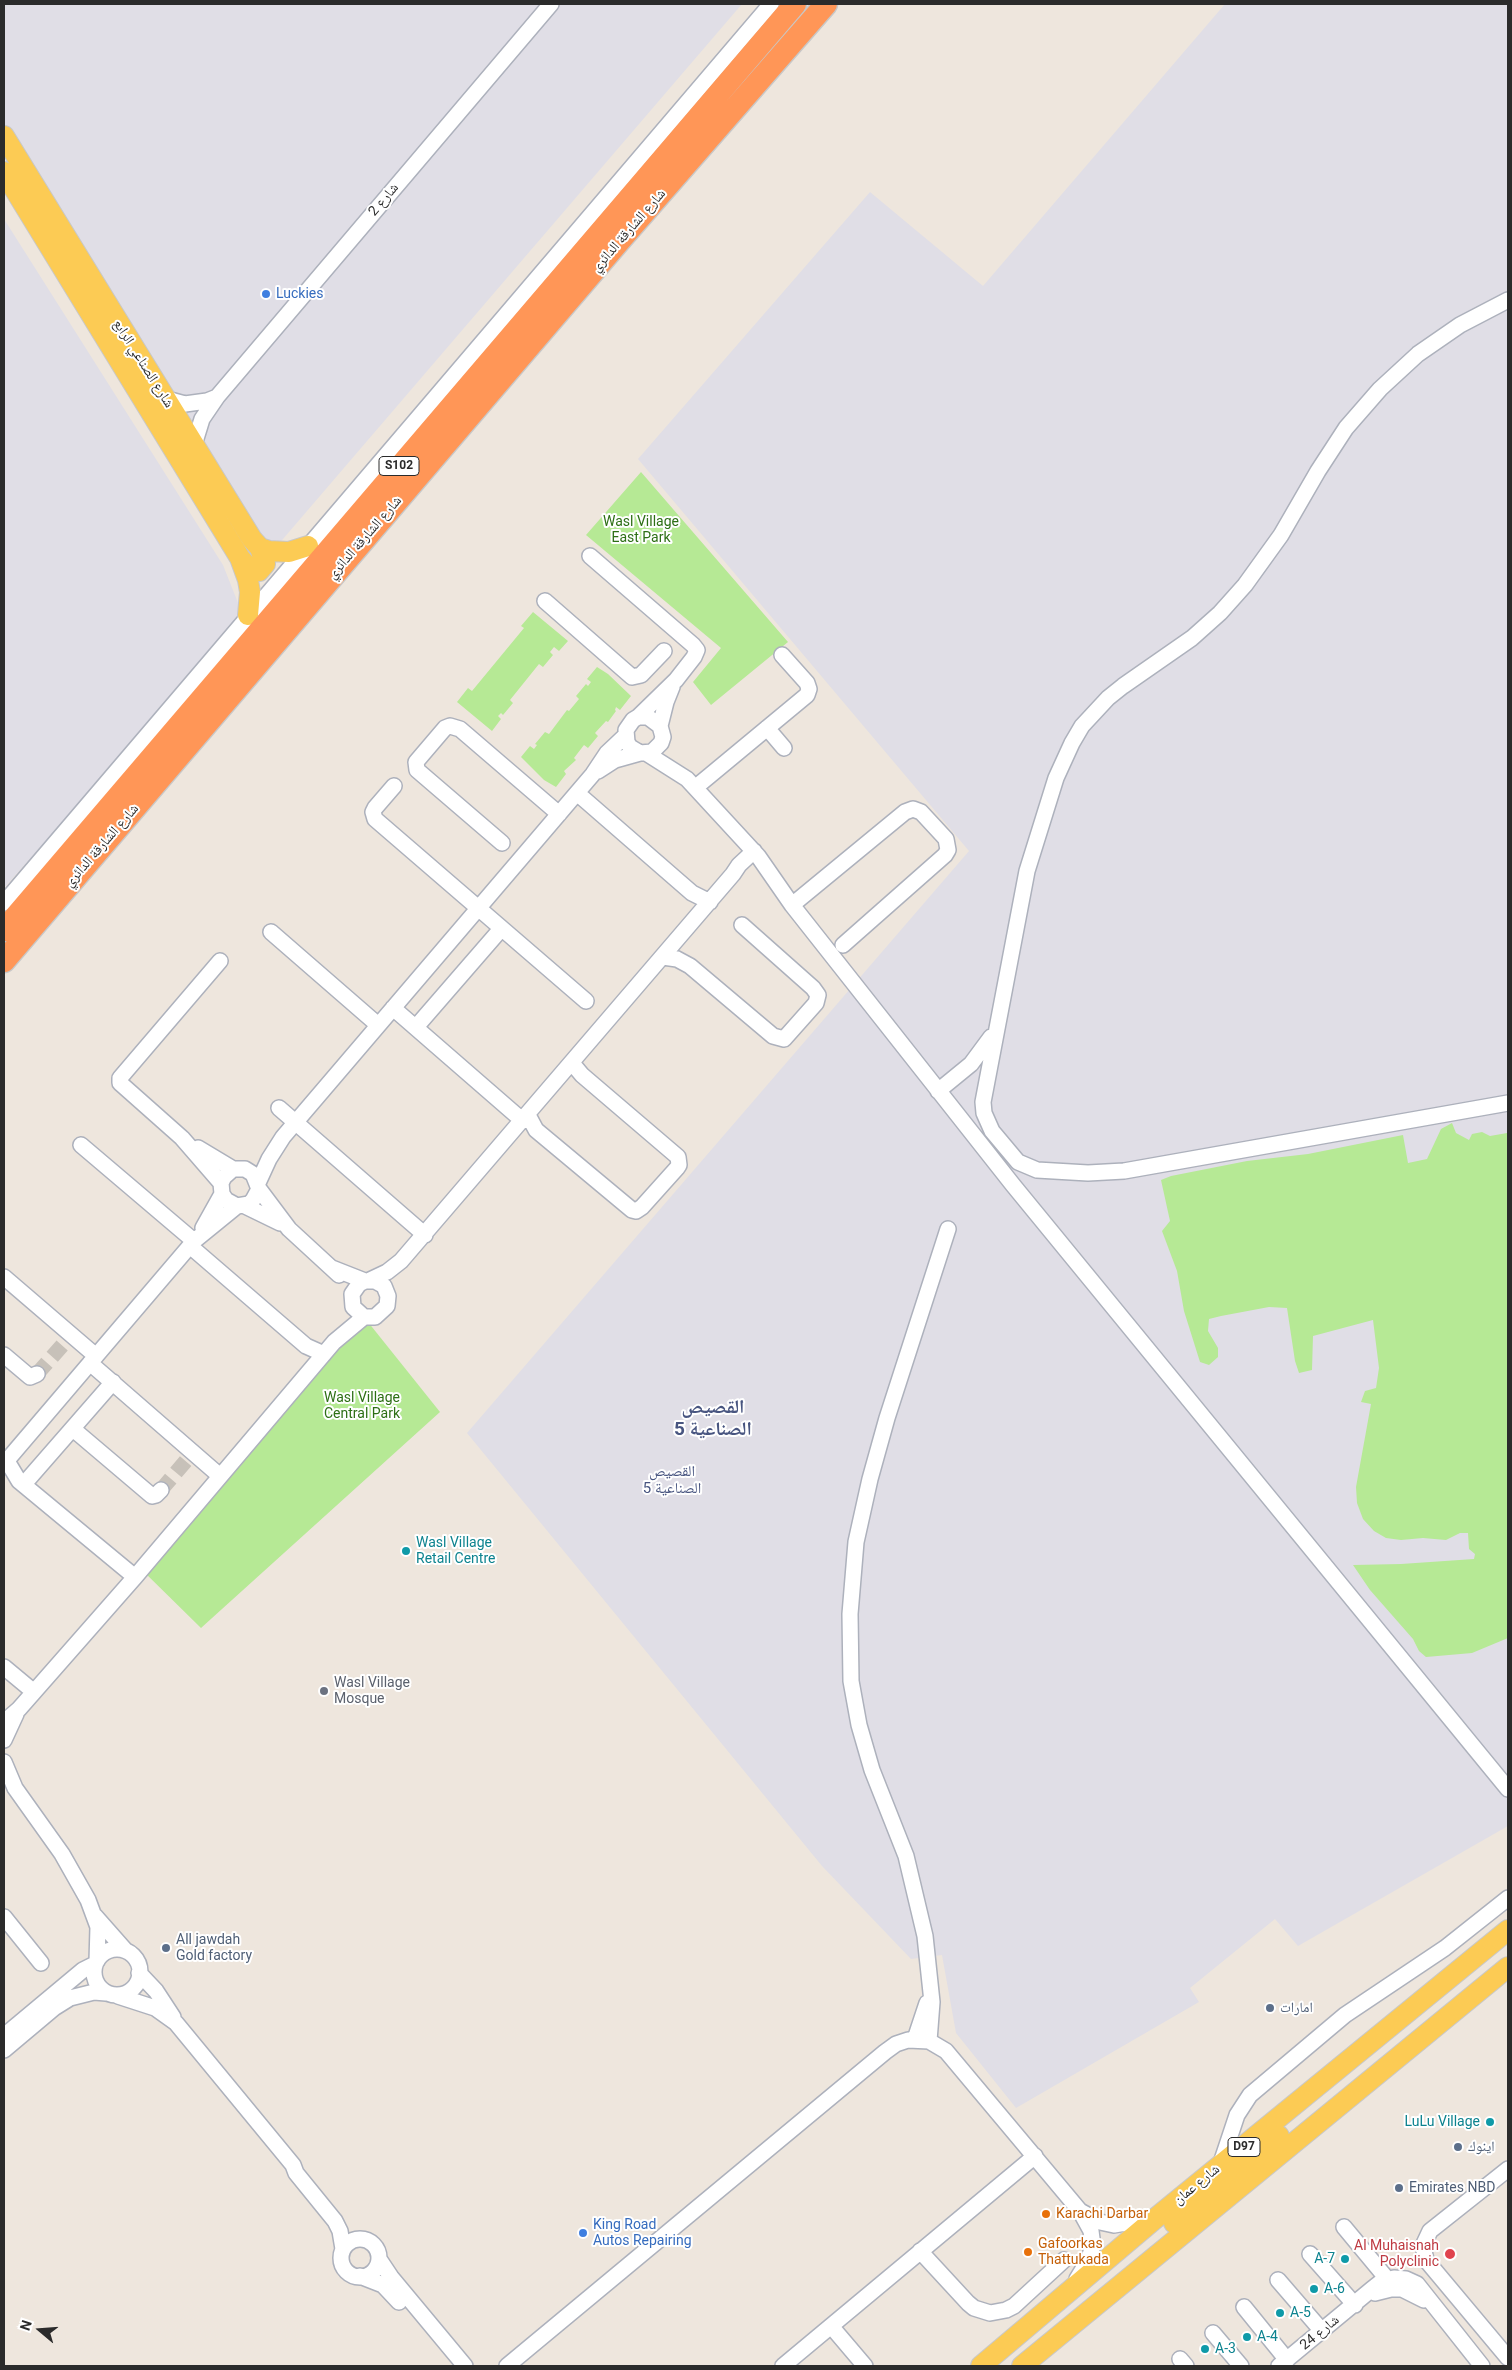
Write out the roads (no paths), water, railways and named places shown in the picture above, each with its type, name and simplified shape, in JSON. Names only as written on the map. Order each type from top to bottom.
[{"type":"highway","name":"شارع الشارقة الدائري","points":[[4,930],[603,228],[780,10],[795,4]]},
{"type":"highway","name":"شارع الشارقة الدائري","points":[[4,961],[621,239],[826,4]]},
{"type":"highway","points":[[573,236],[603,228]]},
{"type":"main road","name":"شارع الصناعي الرابع","points":[[4,136],[244,529],[260,548]]},
{"type":"main road","name":"شارع الصناعي الرابع","points":[[4,172],[240,558],[248,580],[250,597],[248,615]]},
{"type":"main road","points":[[260,548],[269,551],[289,552],[308,546]]},
{"type":"main road","points":[[240,558],[250,570],[259,571],[265,564],[266,559],[260,548]]},
{"type":"main road","name":"شارع عمان","points":[[981,2366],[1157,2217],[1508,1930]]},
{"type":"main road","name":"شارع عمان","points":[[1022,2366],[1508,1967]]},
{"type":"main road","points":[[1001,2366],[1280,2135],[1333,2084],[1356,2056]]},
{"type":"main road","points":[[1036,2366],[1067,2338],[1082,2317]]},
{"type":"street","name":"شارع 2","points":[[194,445],[202,419],[217,397],[551,4]]},
{"type":"street","points":[[4,903],[573,236],[780,10]]},
{"type":"street","points":[[1508,300],[1460,325],[1418,354],[1380,389],[1346,428],[1277,541],[1245,585],[1220,613],[1192,638],[1123,686],[1108,698],[1082,726],[1063,760],[1033,850],[1022,892],[983,1092],[984,1112],[992,1131],[1013,1157],[1023,1166],[1037,1170],[1088,1173],[1124,1170],[1508,1103]]},
{"type":"street","points":[[163,398],[185,404],[207,401],[217,397]]},
{"type":"street","points":[[192,1243],[240,1206],[254,1200],[269,1159],[283,1137],[593,774],[607,753],[625,736],[629,724],[676,680],[696,654],[696,647],[590,556]]},
{"type":"street","points":[[545,601],[632,677],[641,675],[664,651]]},
{"type":"street","points":[[692,783],[807,696],[809,689],[807,683],[782,654]]},
{"type":"street","points":[[593,774],[615,760],[657,748],[666,702],[676,680]]},
{"type":"street","points":[[638,717],[648,717],[661,731],[674,759],[692,783],[756,854],[792,905],[1013,1185],[1508,1789]]},
{"type":"street","points":[[502,843],[417,770],[416,762],[445,728],[455,727],[460,729],[559,814]]},
{"type":"street","points":[[767,728],[784,748]]},
{"type":"street","points":[[625,736],[630,747],[692,783]]},
{"type":"street","points":[[394,786],[375,808],[373,812],[374,819],[586,1002]]},
{"type":"street","points":[[576,793],[692,893],[710,902]]},
{"type":"street","points":[[792,905],[909,810],[921,812],[946,839],[948,850],[843,945]]},
{"type":"street","points":[[4,1722],[34,1692],[135,1577],[334,1342],[356,1308],[355,1288],[387,1272],[402,1261],[710,902],[739,865],[756,854]]},
{"type":"street","points":[[662,957],[677,959],[690,966],[773,1036],[784,1039],[816,1003],[817,991],[742,925]]},
{"type":"street","points":[[416,1028],[501,929]]},
{"type":"street","points":[[271,932],[378,1025]]},
{"type":"street","points":[[220,961],[120,1078],[121,1086],[182,1138],[222,1189],[226,1200],[267,1215],[289,1229],[332,1268],[344,1283],[356,1308],[375,1317],[384,1311],[402,1261]]},
{"type":"street","points":[[394,1008],[526,1118],[536,1130],[632,1210],[636,1211],[642,1208],[677,1168],[679,1165],[678,1157],[582,1075],[572,1063]]},
{"type":"street","points":[[938,1091],[971,1064],[986,1046],[995,1029]]},
{"type":"street","points":[[279,1108],[424,1235]]},
{"type":"street","points":[[135,1577],[24,1484],[14,1474],[6,1457],[192,1243],[222,1189],[224,1177],[239,1169],[283,1137]]},
{"type":"street","points":[[182,1138],[239,1169],[254,1174],[258,1186],[289,1229]]},
{"type":"street","points":[[81,1145],[306,1346],[324,1354]]},
{"type":"street","points":[[922,2040],[931,1992],[925,1936],[912,1876],[898,1834],[872,1770],[859,1725],[851,1674],[850,1614],[856,1542],[870,1479],[887,1418],[948,1229]]},
{"type":"street","points":[[332,1268],[368,1281],[380,1283],[388,1296]]},
{"type":"street","points":[[4,1277],[32,1301],[93,1359],[113,1382],[191,1454],[220,1476]]},
{"type":"street","points":[[4,1355],[30,1377],[37,1374]]},
{"type":"street","points":[[24,1484],[113,1382]]},
{"type":"street","points":[[73,1429],[152,1496],[161,1490]]},
{"type":"street","points":[[4,1666],[34,1692]]},
{"type":"street","points":[[4,1740],[19,1708]]},
{"type":"street","points":[[4,1762],[9,1777],[71,1869],[95,1916],[125,1950],[138,1961],[140,1978],[135,1987],[128,1993],[94,1992],[70,1998],[54,2008],[4,2050]]},
{"type":"street","points":[[4,1782],[22,1798]]},
{"type":"street","points":[[1220,2166],[1238,2115],[1250,2095],[1346,2015],[1398,1978],[1446,1948],[1508,1898]]},
{"type":"street","points":[[95,1916],[98,1938],[94,1977],[97,1983],[112,1994],[155,2008],[176,2023]]},
{"type":"street","points":[[4,1917],[41,1963]]},
{"type":"street","points":[[4,2036],[83,1970],[96,1963],[106,1952],[119,1948],[125,1950]]},
{"type":"street","points":[[139,1973],[156,1991],[176,2023],[293,2166],[296,2173],[338,2226],[343,2249],[341,2261],[344,2269],[351,2274],[376,2281],[389,2290],[452,2366]]},
{"type":"street","points":[[507,2365],[890,2047],[902,2042],[922,2040],[941,2047],[950,2055],[1080,2211],[1091,2231],[1093,2246],[1088,2261],[1067,2295]]},
{"type":"street","points":[[782,2366],[1035,2156]]},
{"type":"street","points":[[293,2166],[300,2169],[348,2227],[375,2246],[379,2259],[391,2277],[465,2366]]},
{"type":"street","points":[[1508,2169],[1430,2231],[1423,2246],[1426,2260],[1508,2358]]},
{"type":"street","points":[[1080,2211],[1100,2222],[1114,2225],[1157,2217]]},
{"type":"street","points":[[1344,2227],[1388,2280]]},
{"type":"street","points":[[343,2249],[354,2240],[363,2239]]},
{"type":"street","points":[[920,2251],[968,2303],[982,2311],[990,2312],[1006,2310],[1014,2306],[1064,2260]]},
{"type":"street","points":[[1310,2254],[1358,2302]]},
{"type":"street","points":[[360,2276],[373,2271],[379,2259]]},
{"type":"street","points":[[1358,2302],[1372,2289],[1388,2280],[1406,2279],[1417,2284],[1482,2366]]},
{"type":"street","points":[[1278,2280],[1322,2331]]},
{"type":"street","points":[[1358,2302],[1381,2290],[1391,2289],[1412,2292],[1432,2304]]},
{"type":"street","name":"شارع 24","points":[[1285,2363],[1358,2302]]},
{"type":"street","points":[[1244,2307],[1285,2363]]},
{"type":"street","points":[[831,2326],[865,2366]]},
{"type":"street","points":[[1213,2332],[1242,2366]]},
{"type":"tunnel","points":[[37,1374],[67,1340]]},
{"type":"tunnel","points":[[161,1490],[190,1456]]},
{"type":"place","name":"Luckies","points":[[266,294]]},
{"type":"place","name":"Wasl Village Retail Centre","points":[[406,1551]]},
{"type":"place","name":"Wasl Village Mosque","points":[[324,1691]]},
{"type":"place","name":"All jawdah Gold factory","points":[[166,1948]]},
{"type":"place","name":"امارات","points":[[1270,2008]]},
{"type":"place","name":"LuLu Village","points":[[1490,2122]]},
{"type":"place","name":"اينوك","points":[[1458,2147]]},
{"type":"place","name":"Emirates NBD","points":[[1399,2188]]},
{"type":"place","name":"Karachi Darbar","points":[[1046,2214]]},
{"type":"place","name":"King Road Autos Repairing","points":[[583,2233]]},
{"type":"place","name":"Gafoorkas Thattukada","points":[[1028,2252]]},
{"type":"place","name":"Al Muhaisnah Polyclinic","points":[[1450,2254]]},
{"type":"place","name":"A-7","points":[[1345,2259]]},
{"type":"place","name":"A-6","points":[[1314,2289]]},
{"type":"place","name":"A-5","points":[[1280,2313]]},
{"type":"place","name":"A-4","points":[[1247,2337]]},
{"type":"place","name":"A-3","points":[[1205,2349]]},
{"type":"district","name":"القصيص الصناعية 5","points":[[713,1419]]},
{"type":"district","name":"القصيص الصناعية 5","points":[[672,1480]]},
{"type":"park label","name":"Wasl Village East Park","points":[[641,530]]},
{"type":"park label","name":"Wasl Village Central Park","points":[[362,1406]]}]
